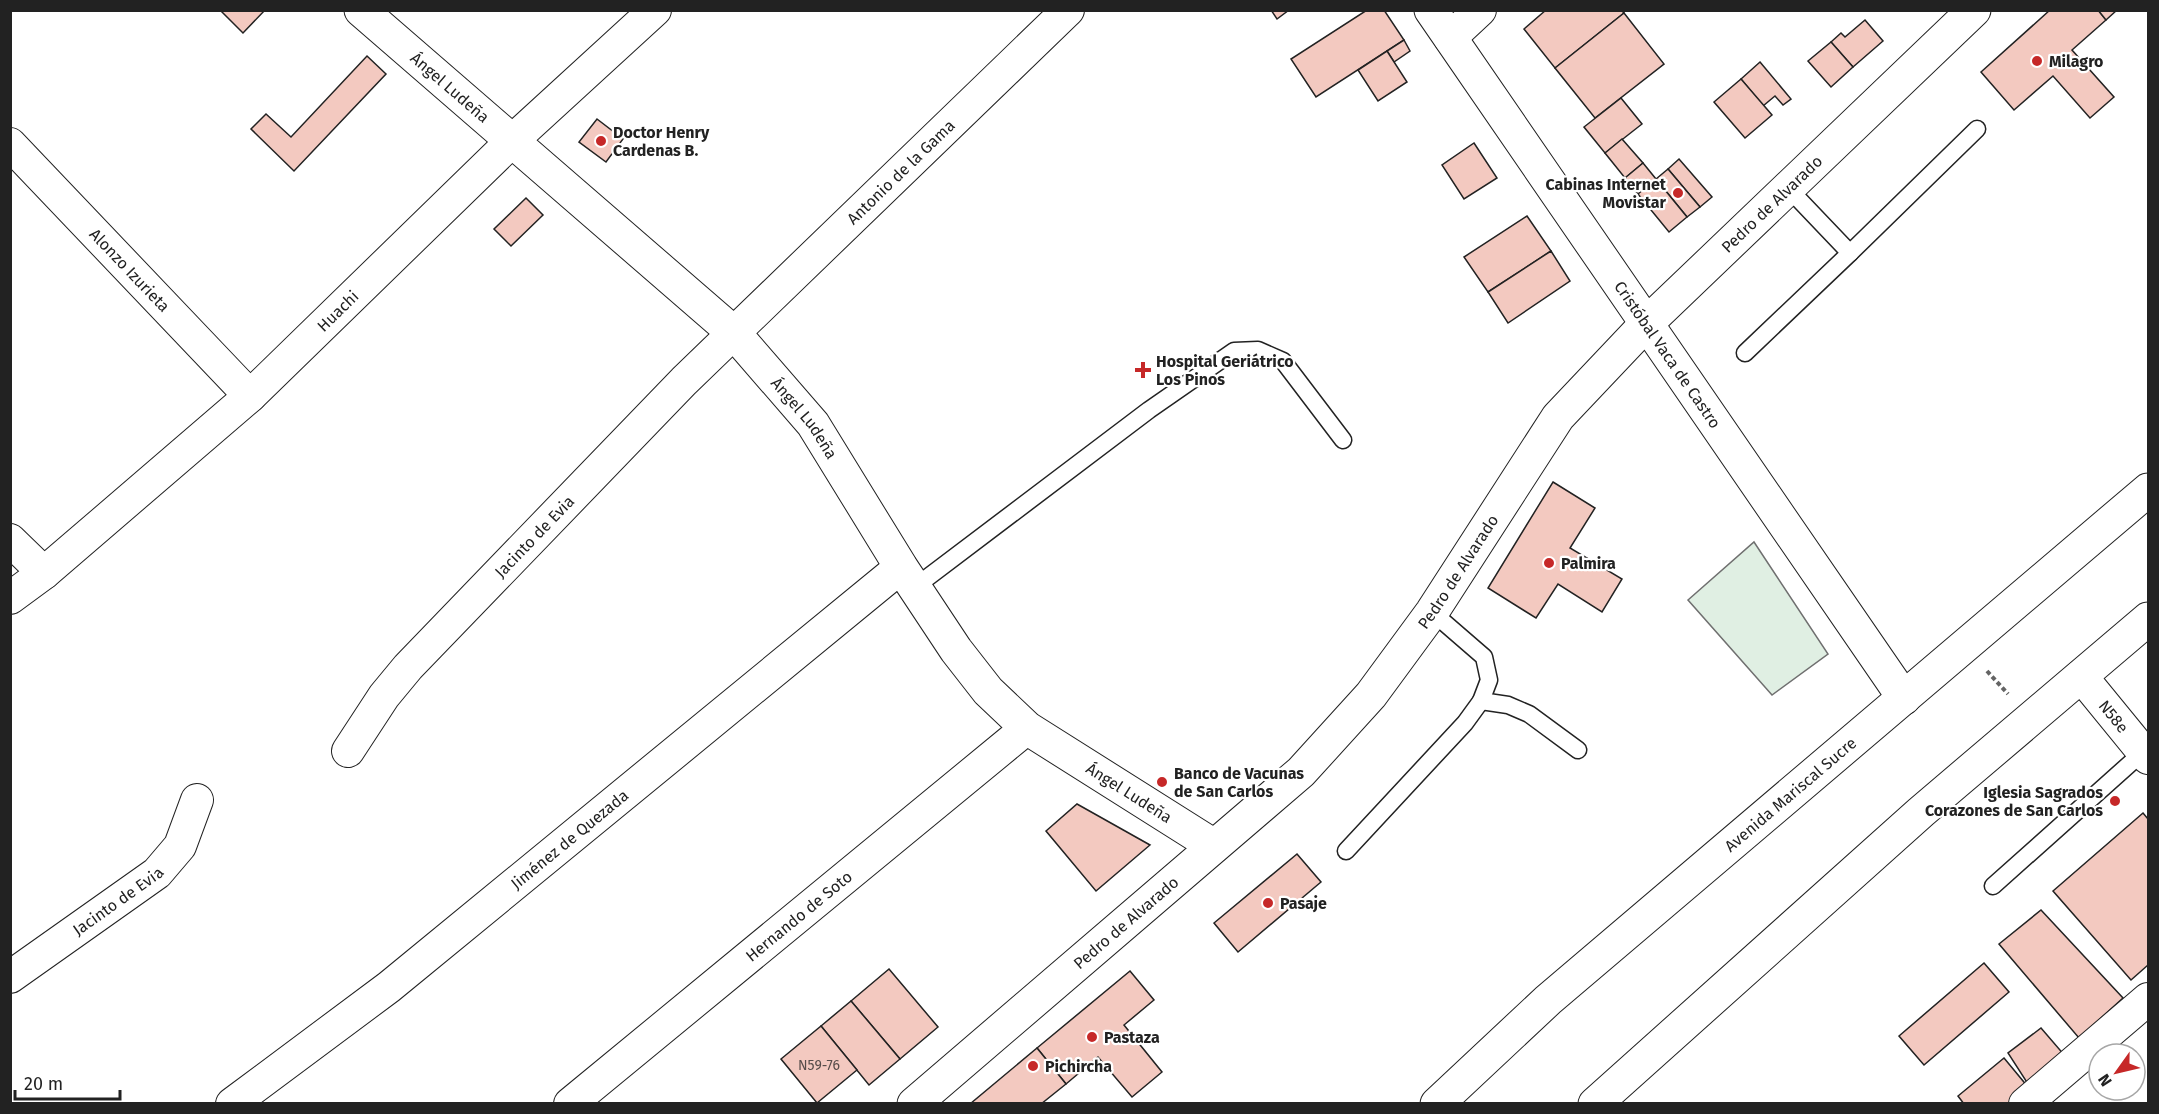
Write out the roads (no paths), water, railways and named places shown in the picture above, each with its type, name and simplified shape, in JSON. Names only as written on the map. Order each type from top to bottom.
[{"type":"main road","name":"Ángel Ludeña","points":[[361,10],[735,334],[813,424],[908,577],[956,650],[988,691],[1027,728],[1214,846]]},
{"type":"main road","name":"Cristóbal Vaca de Castro","points":[[1431,10],[1904,698]]},
{"type":"main road","name":"Pedro de Alvarado","points":[[914,1104],[1301,771],[1371,695],[1432,612],[1558,417],[1647,323],[1974,10]]},
{"type":"main road","name":"Avenida Mariscal Sucre","points":[[1437,1104],[1548,1000],[2148,490]]},
{"type":"main road","points":[[1599,1102],[1921,812],[2148,619]]},
{"type":"street","name":"Huachi","points":[[10,598],[44,573],[250,396],[512,141],[655,10]]},
{"type":"street","name":"Antonio de la Gama","points":[[735,334],[1068,10]]},
{"type":"street","points":[[1450,38],[1480,10]]},
{"type":"street","name":"Alonzo Izurieta","points":[[10,144],[250,396]]},
{"type":"street","name":"Jacinto de Evia","points":[[348,751],[384,696],[408,667],[684,381],[735,334]]},
{"type":"street","points":[[10,540],[44,573]]},
{"type":"street","name":"Jiménez de Quezada","points":[[232,1104],[389,987],[908,577]]},
{"type":"street","name":"N58e","points":[[2081,676],[2146,755]]},
{"type":"street","name":"Hernando de Soto","points":[[570,1104],[1027,728]]},
{"type":"street","name":"Jacinto de Evia","points":[[10,977],[157,873],[180,846],[197,800]]},
{"type":"street","points":[[2025,1104],[2148,999]]},
{"type":"lane","points":[[1745,352],[1977,129]]},
{"type":"lane","points":[[1788,188],[1850,252]]},
{"type":"lane","points":[[908,577],[1234,351],[1258,350],[1283,361],[1343,440]]},
{"type":"lane","points":[[1346,851],[1434,757],[1481,701],[1489,680],[1484,657],[1432,612]]},
{"type":"lane","points":[[1481,701],[1508,705],[1529,714],[1578,750]]},
{"type":"lane","points":[[1993,886],[2146,755]]},
{"type":"place","name":"Milagro","points":[[2037,61]]},
{"type":"place","name":"Doctor Henry Cardenas B.","points":[[601,141]]},
{"type":"place","name":"Cabinas Internet Movistar","points":[[1678,193]]},
{"type":"place","name":"Hospital Geriátrico Los Pinos","points":[[1143,370]]},
{"type":"place","name":"Palmira","points":[[1549,563]]},
{"type":"place","name":"Banco de Vacunas de San Carlos","points":[[1162,782]]},
{"type":"place","name":"Iglesia Sagrados Corazones de San Carlos","points":[[2115,801]]},
{"type":"place","name":"Pasaje","points":[[1268,903]]},
{"type":"place","name":"Pastaza","points":[[1092,1037]]},
{"type":"place","name":"Pichircha","points":[[1033,1066]]}]
